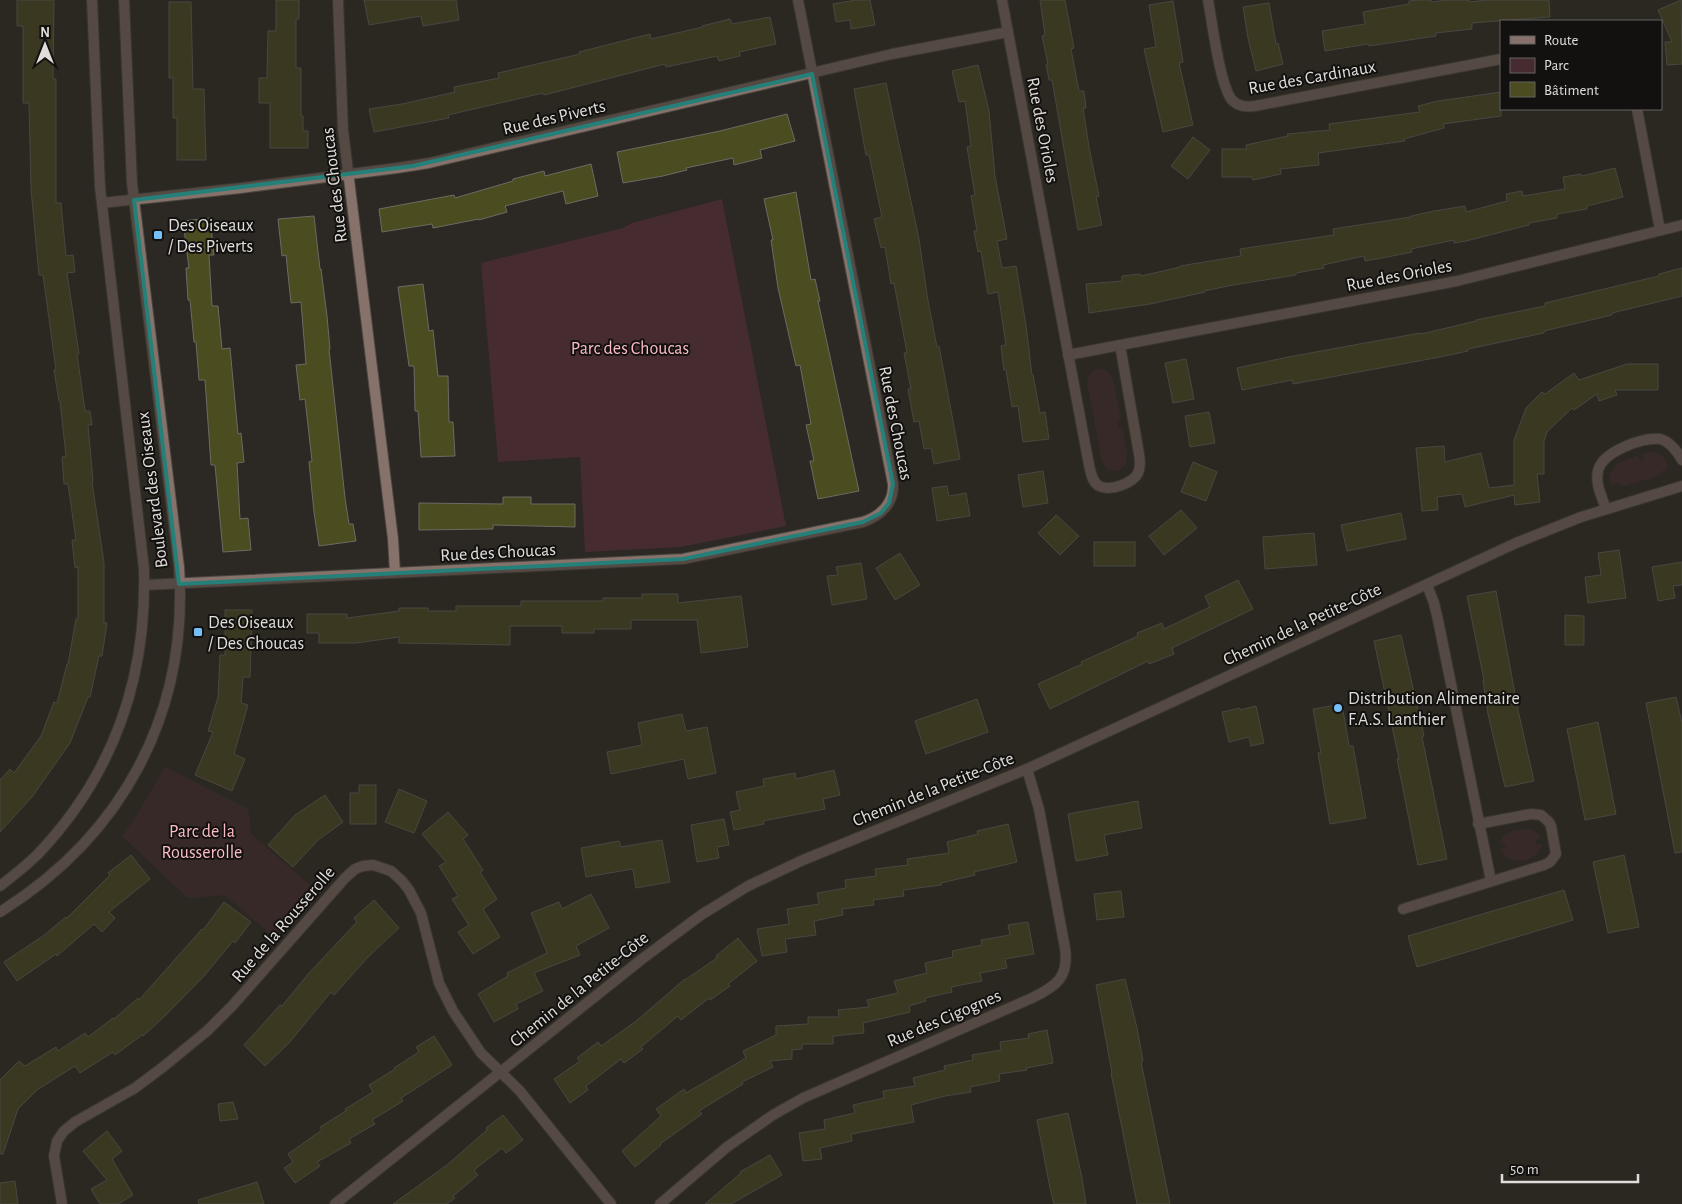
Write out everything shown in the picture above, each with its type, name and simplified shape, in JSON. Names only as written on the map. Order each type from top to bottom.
[{"type":"street","name":"Boulevard des Oiseaux","points":[[0,886],[36,855],[67,820],[94,780],[111,745],[126,707],[136,675],[142,637],[145,585],[143,556],[102,203],[92,0]]},
{"type":"street","name":"Boulevard des Oiseaux","points":[[0,912],[43,882],[79,848],[118,801],[134,776],[155,734],[171,680],[178,640],[178,558],[129,147],[124,0]]},
{"type":"street","name":"Rue des Choucas","points":[[338,0],[342,109],[348,174],[393,539],[395,573]]},
{"type":"street","name":"Rue des Choucas","points":[[145,585],[683,559],[863,522],[876,516],[885,508],[892,496],[892,484],[798,0]]},
{"type":"street","name":"Rue des Orioles","points":[[1002,0],[1091,474],[1093,480],[1100,486],[1110,488],[1134,478],[1140,468],[1140,454],[1120,345]]},
{"type":"street","name":"Rue des Cardinaux","points":[[1208,0],[1226,89],[1234,102],[1243,106],[1255,106],[1500,59]]},
{"type":"street","name":"Rue des Piverts","points":[[102,203],[429,163],[902,52],[1008,32]]},
{"type":"street","points":[[1637,110],[1660,230]]},
{"type":"street","name":"Rue des Orioles","points":[[1068,355],[1448,283],[1682,224]]},
{"type":"street","points":[[1606,509],[1597,475],[1600,465],[1608,456],[1629,445],[1660,439],[1668,443],[1682,460]]},
{"type":"street","name":"Chemin de la Petite-Côte","points":[[335,1204],[642,959],[701,916],[768,876],[1027,768],[1516,543],[1581,517],[1682,486]]},
{"type":"street","points":[[1426,585],[1434,603],[1438,620],[1491,881]]},
{"type":"street","name":"Rue des Cigognes","points":[[660,1204],[727,1147],[787,1107],[846,1078],[1032,998],[1049,989],[1061,978],[1066,962],[1064,942],[1039,809],[1027,768]]},
{"type":"street","points":[[1403,909],[1544,866],[1556,854],[1553,832],[1549,822],[1536,814],[1478,824]]},
{"type":"street","name":"Rue de la Rousserolle","points":[[62,1204],[54,1156],[57,1141],[64,1130],[135,1088],[207,1030],[233,1005],[344,878],[355,869],[363,866],[379,866],[391,871],[409,890],[424,920],[439,983],[448,1002],[481,1053],[519,1090],[611,1204]]},
{"type":"highlighted area","points":[[812,74],[893,484],[889,503],[881,513],[863,522],[683,559],[179,584],[134,200],[413,166]]},
{"type":"green space","name":"Parc des Choucas","points":[[722,199],[786,526],[681,547],[585,552],[580,457],[498,462],[481,263],[623,228],[632,223]]},
{"type":"green space","points":[[1097,369],[1107,371],[1113,380],[1121,419],[1117,421],[1118,427],[1122,427],[1127,453],[1126,464],[1119,470],[1109,470],[1102,462],[1087,381],[1092,372]]},
{"type":"green space","points":[[1654,452],[1664,458],[1667,464],[1667,471],[1663,470],[1658,476],[1624,486],[1616,483],[1613,485],[1610,474],[1616,465],[1638,456],[1640,461],[1644,460],[1643,454]]},
{"type":"green space","name":"Parc de la Rousserolle","points":[[165,767],[248,809],[251,834],[314,889],[273,936],[225,895],[188,898],[122,836],[137,815]]},
{"type":"green space","points":[[1525,829],[1533,830],[1541,838],[1535,840],[1536,845],[1542,844],[1540,850],[1530,858],[1517,861],[1510,859],[1501,849],[1506,848],[1504,843],[1500,844],[1501,840],[1510,832]]},
{"type":"building","points":[[17,0],[54,0],[53,79],[56,79],[56,203],[61,203],[66,256],[73,255],[75,272],[67,273],[85,411],[90,411],[92,425],[88,425],[92,482],[104,563],[104,623],[107,623],[102,656],[99,656],[90,697],[88,697],[70,743],[32,797],[0,832],[0,780],[10,769],[14,773],[41,736],[54,702],[57,703],[68,664],[76,619],[78,619],[78,567],[75,568],[72,540],[76,540],[68,484],[64,484],[62,457],[66,456],[60,401],[54,370],[56,370],[43,275],[39,275],[31,189],[29,103],[23,103],[23,26],[17,26]]},
{"type":"building","points":[[276,0],[299,0],[299,19],[296,19],[296,68],[301,68],[301,116],[303,116],[303,131],[308,131],[308,148],[270,148],[270,103],[259,103],[259,78],[267,78],[268,31],[276,31]]},
{"type":"building","points":[[364,0],[456,0],[459,20],[423,26],[421,16],[369,25]]},
{"type":"building","points":[[856,0],[870,0],[875,25],[851,29],[850,20],[836,22],[833,4]]},
{"type":"building","points":[[1040,0],[1065,0],[1074,48],[1071,49],[1079,91],[1084,91],[1086,108],[1083,108],[1099,196],[1096,197],[1102,225],[1078,230],[1052,80],[1049,80],[1046,64],[1048,64],[1042,36],[1045,35]]},
{"type":"building","points":[[1549,0],[1550,17],[1472,23],[1472,29],[1436,33],[1436,36],[1325,51],[1322,31],[1365,24],[1363,12],[1409,4],[1409,1]]},
{"type":"building","points":[[1681,0],[1682,64],[1667,65],[1665,42],[1672,42],[1658,10]]},
{"type":"building","points":[[1173,1],[1183,62],[1179,63],[1193,125],[1163,132],[1144,49],[1156,47],[1149,5]]},
{"type":"building","points":[[169,2],[191,2],[193,89],[204,89],[206,160],[177,160],[177,118],[173,118],[173,78],[169,78]]},
{"type":"building","points":[[1269,3],[1276,44],[1278,43],[1283,64],[1256,71],[1243,7]]},
{"type":"building","points":[[770,17],[776,44],[739,52],[740,56],[719,61],[717,56],[666,67],[665,64],[544,95],[543,93],[448,115],[449,118],[374,132],[369,109],[455,92],[454,87],[499,78],[498,73],[580,54],[579,52],[650,34],[651,39],[730,19],[732,24]]},
{"type":"building","points":[[978,65],[989,111],[995,176],[1007,239],[997,241],[1002,268],[1016,266],[1032,375],[1040,413],[1045,412],[1049,439],[1023,442],[1018,406],[1012,407],[1006,370],[1004,370],[1001,346],[1006,345],[998,292],[988,294],[981,251],[978,252],[974,231],[977,231],[971,196],[975,195],[967,147],[971,146],[965,101],[959,102],[952,71]]},
{"type":"building","points":[[886,83],[919,239],[928,301],[937,347],[939,346],[960,459],[934,464],[931,448],[924,449],[919,421],[914,422],[908,389],[911,389],[904,353],[907,353],[894,283],[891,284],[885,247],[881,248],[874,219],[882,217],[869,155],[866,155],[854,89]]},
{"type":"building","points":[[1500,92],[1501,116],[1443,124],[1444,128],[1404,139],[1405,141],[1318,153],[1319,165],[1280,169],[1281,174],[1253,180],[1252,177],[1222,177],[1222,149],[1247,149],[1246,145],[1288,136],[1287,134],[1330,130],[1329,124],[1420,112],[1418,106],[1438,101]]},
{"type":"building","points":[[787,114],[795,141],[760,150],[762,158],[734,165],[733,158],[686,168],[687,170],[663,176],[623,183],[617,152],[720,131]]},
{"type":"building","points":[[1193,137],[1210,150],[1188,179],[1171,166]]},
{"type":"building","points":[[591,164],[598,196],[566,204],[563,191],[505,206],[507,212],[479,220],[433,228],[432,224],[382,232],[379,209],[454,195],[455,198],[544,171],[545,176]]},
{"type":"building","points":[[1615,168],[1623,197],[1587,206],[1587,209],[1557,214],[1557,218],[1529,223],[1529,225],[1466,241],[1454,243],[1454,240],[1411,249],[1412,252],[1365,261],[1364,256],[1323,265],[1324,268],[1296,273],[1296,275],[1233,285],[1150,304],[1089,313],[1086,284],[1122,281],[1122,276],[1140,274],[1141,276],[1180,266],[1241,256],[1240,249],[1334,235],[1333,229],[1411,217],[1465,206],[1466,212],[1507,201],[1506,194],[1522,191],[1523,196],[1565,189],[1563,177],[1581,174],[1582,176]]},
{"type":"building","points":[[796,192],[811,280],[815,279],[820,301],[818,301],[859,491],[818,499],[810,461],[814,461],[806,425],[811,424],[800,365],[796,366],[778,288],[771,240],[773,240],[764,199]]},
{"type":"building","points":[[314,216],[327,316],[345,498],[349,524],[353,524],[356,541],[319,546],[309,462],[312,461],[305,399],[300,400],[296,365],[306,364],[301,302],[291,303],[286,255],[282,256],[278,219]]},
{"type":"building","points":[[210,218],[214,255],[209,255],[212,306],[218,306],[222,349],[230,348],[238,434],[241,433],[244,462],[237,463],[240,519],[248,518],[251,550],[223,552],[215,465],[211,465],[205,380],[199,380],[196,342],[194,342],[190,300],[188,300],[186,268],[189,268],[183,221]]},
{"type":"building","points":[[1682,268],[1682,296],[1544,331],[1544,333],[1440,357],[1293,384],[1292,380],[1242,390],[1237,368],[1288,357],[1421,334],[1476,320],[1545,306],[1545,303],[1659,276],[1659,274]]},
{"type":"building","points":[[423,284],[429,331],[433,330],[438,376],[448,376],[449,422],[453,422],[455,456],[421,457],[418,411],[415,411],[414,366],[409,366],[398,287]]},
{"type":"building","points":[[1186,359],[1194,399],[1173,403],[1165,363]]},
{"type":"building","points":[[1627,364],[1658,364],[1658,390],[1615,390],[1617,395],[1599,401],[1597,394],[1574,410],[1572,408],[1547,432],[1544,441],[1544,474],[1537,474],[1540,502],[1515,505],[1514,495],[1465,507],[1462,494],[1437,497],[1438,510],[1422,511],[1416,448],[1444,446],[1445,462],[1481,453],[1489,488],[1514,485],[1514,440],[1526,408],[1542,392],[1545,394],[1574,373],[1579,380]]},
{"type":"building","points":[[1209,412],[1215,443],[1190,447],[1185,416]]},
{"type":"building","points":[[1193,462],[1217,472],[1206,501],[1181,492]]},
{"type":"building","points":[[1043,471],[1048,503],[1023,507],[1018,475]]},
{"type":"building","points":[[947,486],[949,496],[966,493],[970,516],[937,521],[932,488]]},
{"type":"building","points":[[503,497],[531,497],[531,504],[575,504],[575,527],[493,525],[493,529],[419,530],[419,503],[503,504]]},
{"type":"building","points":[[1181,510],[1197,528],[1164,555],[1149,536]]},
{"type":"building","points":[[1401,513],[1406,539],[1347,551],[1341,525]]},
{"type":"building","points":[[1056,515],[1079,536],[1060,555],[1038,533]]},
{"type":"building","points":[[1314,533],[1317,565],[1265,569],[1263,537]]},
{"type":"building","points":[[1094,542],[1135,542],[1135,566],[1094,566]]},
{"type":"building","points":[[1619,550],[1626,598],[1588,603],[1585,577],[1601,575],[1598,553]]},
{"type":"building","points":[[900,553],[920,585],[895,600],[876,568]]},
{"type":"building","points":[[1682,562],[1682,585],[1673,586],[1675,598],[1658,601],[1652,567]]},
{"type":"building","points":[[861,563],[867,599],[832,605],[827,576],[838,575],[836,567]]},
{"type":"building","points":[[1238,580],[1253,609],[1172,648],[1174,654],[1149,664],[1148,661],[1050,709],[1038,684],[1138,636],[1137,633],[1162,623],[1164,629],[1210,607],[1205,596]]},
{"type":"building","points":[[1496,591],[1518,710],[1534,781],[1505,787],[1488,714],[1484,680],[1467,596]]},
{"type":"building","points":[[642,594],[678,594],[678,603],[741,596],[748,647],[701,653],[697,620],[631,620],[631,629],[594,629],[594,633],[562,633],[562,626],[510,626],[510,645],[399,643],[399,637],[356,643],[319,643],[319,633],[307,633],[307,614],[347,614],[347,618],[399,611],[399,608],[428,608],[428,611],[456,611],[456,606],[521,606],[521,601],[603,601],[603,598],[642,598]]},
{"type":"building","points":[[225,610],[252,610],[250,677],[243,677],[241,703],[248,705],[234,754],[245,759],[232,791],[195,775],[213,732],[208,731],[218,697],[220,655],[225,655]]},
{"type":"building","points":[[1565,615],[1584,616],[1584,645],[1565,645]]},
{"type":"building","points":[[1401,635],[1424,736],[1422,737],[1447,859],[1418,865],[1397,759],[1399,759],[1374,641]]},
{"type":"building","points":[[1676,697],[1682,723],[1682,852],[1675,853],[1646,703]]},
{"type":"building","points":[[977,699],[988,732],[926,754],[915,721]]},
{"type":"building","points":[[1342,704],[1349,746],[1353,746],[1366,818],[1330,824],[1313,709]]},
{"type":"building","points":[[1256,706],[1264,743],[1251,746],[1249,737],[1229,742],[1222,712]]},
{"type":"building","points":[[682,714],[686,731],[707,727],[716,773],[688,779],[684,759],[611,774],[607,752],[642,745],[638,723]]},
{"type":"building","points":[[1598,722],[1616,814],[1585,820],[1567,729]]},
{"type":"building","points":[[834,770],[840,795],[823,799],[825,809],[763,821],[764,824],[734,830],[730,812],[740,810],[736,792],[764,786],[763,779],[795,773],[796,779]]},
{"type":"building","points":[[359,785],[376,785],[376,824],[350,824],[350,793],[359,793]]},
{"type":"building","points":[[399,789],[427,801],[414,833],[385,822]]},
{"type":"building","points":[[325,795],[343,822],[318,840],[293,867],[268,845],[295,815]]},
{"type":"building","points":[[1138,801],[1142,828],[1104,835],[1108,855],[1076,861],[1068,814]]},
{"type":"building","points":[[448,812],[468,835],[463,839],[483,870],[480,872],[497,899],[483,909],[500,937],[473,954],[458,932],[469,925],[452,899],[458,896],[439,866],[446,862],[422,834]]},
{"type":"building","points":[[724,819],[729,845],[717,847],[719,858],[697,862],[691,825]]},
{"type":"building","points":[[1008,824],[1017,862],[974,872],[975,875],[941,883],[941,885],[903,890],[904,896],[873,900],[874,905],[842,909],[843,915],[814,921],[816,935],[785,939],[787,952],[762,956],[757,929],[789,924],[787,909],[819,904],[817,893],[846,888],[845,880],[876,876],[875,869],[908,865],[907,859],[949,853],[947,842],[978,834],[977,831]]},
{"type":"building","points":[[662,840],[670,882],[636,888],[633,869],[586,877],[581,848],[619,841],[621,847]]},
{"type":"building","points":[[131,855],[150,879],[109,912],[115,918],[102,932],[94,924],[57,956],[56,954],[17,981],[4,962],[67,918],[110,875],[108,873]]},
{"type":"building","points":[[1624,855],[1639,927],[1608,933],[1593,862]]},
{"type":"building","points":[[1564,890],[1573,920],[1417,967],[1408,936]]},
{"type":"building","points":[[1121,891],[1124,917],[1097,920],[1094,894]]},
{"type":"building","points":[[591,894],[609,928],[576,946],[580,955],[534,973],[543,991],[516,1004],[518,1009],[494,1022],[478,994],[508,976],[507,973],[547,953],[531,913],[559,902],[562,909]]},
{"type":"building","points":[[374,900],[399,928],[369,956],[334,995],[331,992],[289,1043],[265,1066],[244,1045],[280,1005],[282,1006],[309,973],[357,922],[354,918]]},
{"type":"building","points":[[224,902],[251,922],[235,943],[233,941],[204,976],[143,1036],[115,1055],[113,1052],[80,1073],[75,1066],[37,1090],[18,1109],[3,1154],[0,1154],[0,1080],[19,1061],[25,1066],[56,1047],[58,1051],[85,1033],[88,1037],[114,1019],[138,998],[139,1000],[203,930]]},
{"type":"building","points":[[1028,922],[1034,954],[1005,959],[1007,968],[980,973],[982,981],[951,987],[952,992],[925,998],[926,1001],[909,1006],[910,1012],[863,1023],[864,1033],[833,1036],[833,1044],[802,1044],[802,1049],[792,1050],[792,1059],[770,1061],[773,1067],[742,1082],[743,1084],[699,1111],[702,1114],[660,1144],[635,1167],[622,1151],[661,1116],[656,1109],[684,1089],[686,1093],[746,1058],[743,1051],[776,1035],[776,1026],[808,1024],[808,1017],[839,1017],[838,1010],[869,1007],[867,1000],[898,993],[894,981],[927,973],[925,963],[953,957],[952,951],[982,945],[981,940],[1010,935],[1008,925]]},
{"type":"building","points":[[738,938],[757,961],[728,984],[730,986],[710,1000],[709,998],[681,1020],[678,1016],[641,1047],[643,1049],[624,1063],[621,1059],[586,1086],[588,1090],[570,1103],[554,1079],[580,1061],[577,1058],[598,1042],[601,1046],[635,1022],[685,979],[717,958],[716,956]]},
{"type":"building","points":[[1125,979],[1137,1028],[1143,1061],[1141,1062],[1170,1204],[1137,1204],[1096,985]]},
{"type":"building","points":[[1047,1030],[1053,1063],[1026,1068],[1027,1070],[999,1074],[1000,1081],[970,1087],[971,1092],[945,1096],[911,1105],[914,1122],[851,1134],[852,1141],[820,1148],[822,1159],[803,1161],[799,1133],[825,1129],[824,1120],[855,1113],[853,1105],[884,1098],[883,1091],[915,1086],[913,1078],[945,1070],[944,1066],[973,1060],[972,1055],[1001,1050],[1000,1042],[1029,1038],[1028,1034]]},
{"type":"building","points":[[434,1036],[452,1065],[401,1098],[403,1101],[372,1120],[375,1124],[349,1139],[351,1143],[317,1162],[320,1166],[295,1183],[284,1168],[293,1162],[288,1154],[322,1130],[320,1127],[373,1092],[369,1085],[419,1052],[416,1047]]},
{"type":"building","points":[[233,1102],[238,1119],[220,1121],[218,1104]]},
{"type":"building","points":[[1068,1113],[1086,1204],[1054,1204],[1050,1188],[1037,1120]]},
{"type":"building","points":[[503,1115],[523,1140],[506,1153],[502,1148],[474,1170],[478,1175],[453,1196],[455,1198],[447,1204],[393,1204],[447,1165],[487,1130],[486,1128]]},
{"type":"building","points":[[107,1131],[122,1151],[112,1159],[133,1195],[118,1204],[100,1204],[91,1189],[107,1180],[83,1151]]},
{"type":"building","points":[[770,1155],[782,1175],[731,1204],[705,1204],[740,1172]]},
{"type":"building","points":[[15,1181],[18,1204],[0,1204],[0,1183]]},
{"type":"building","points":[[257,1182],[264,1204],[199,1204],[198,1200]]},
{"type":"place","name":"Des Oiseaux / Des Piverts","points":[[158,235]]},
{"type":"place","name":"Des Oiseaux / Des Choucas","points":[[198,632]]},
{"type":"place","name":"Distribution Alimentaire F.A.S. Lanthier","points":[[1338,708]]}]
